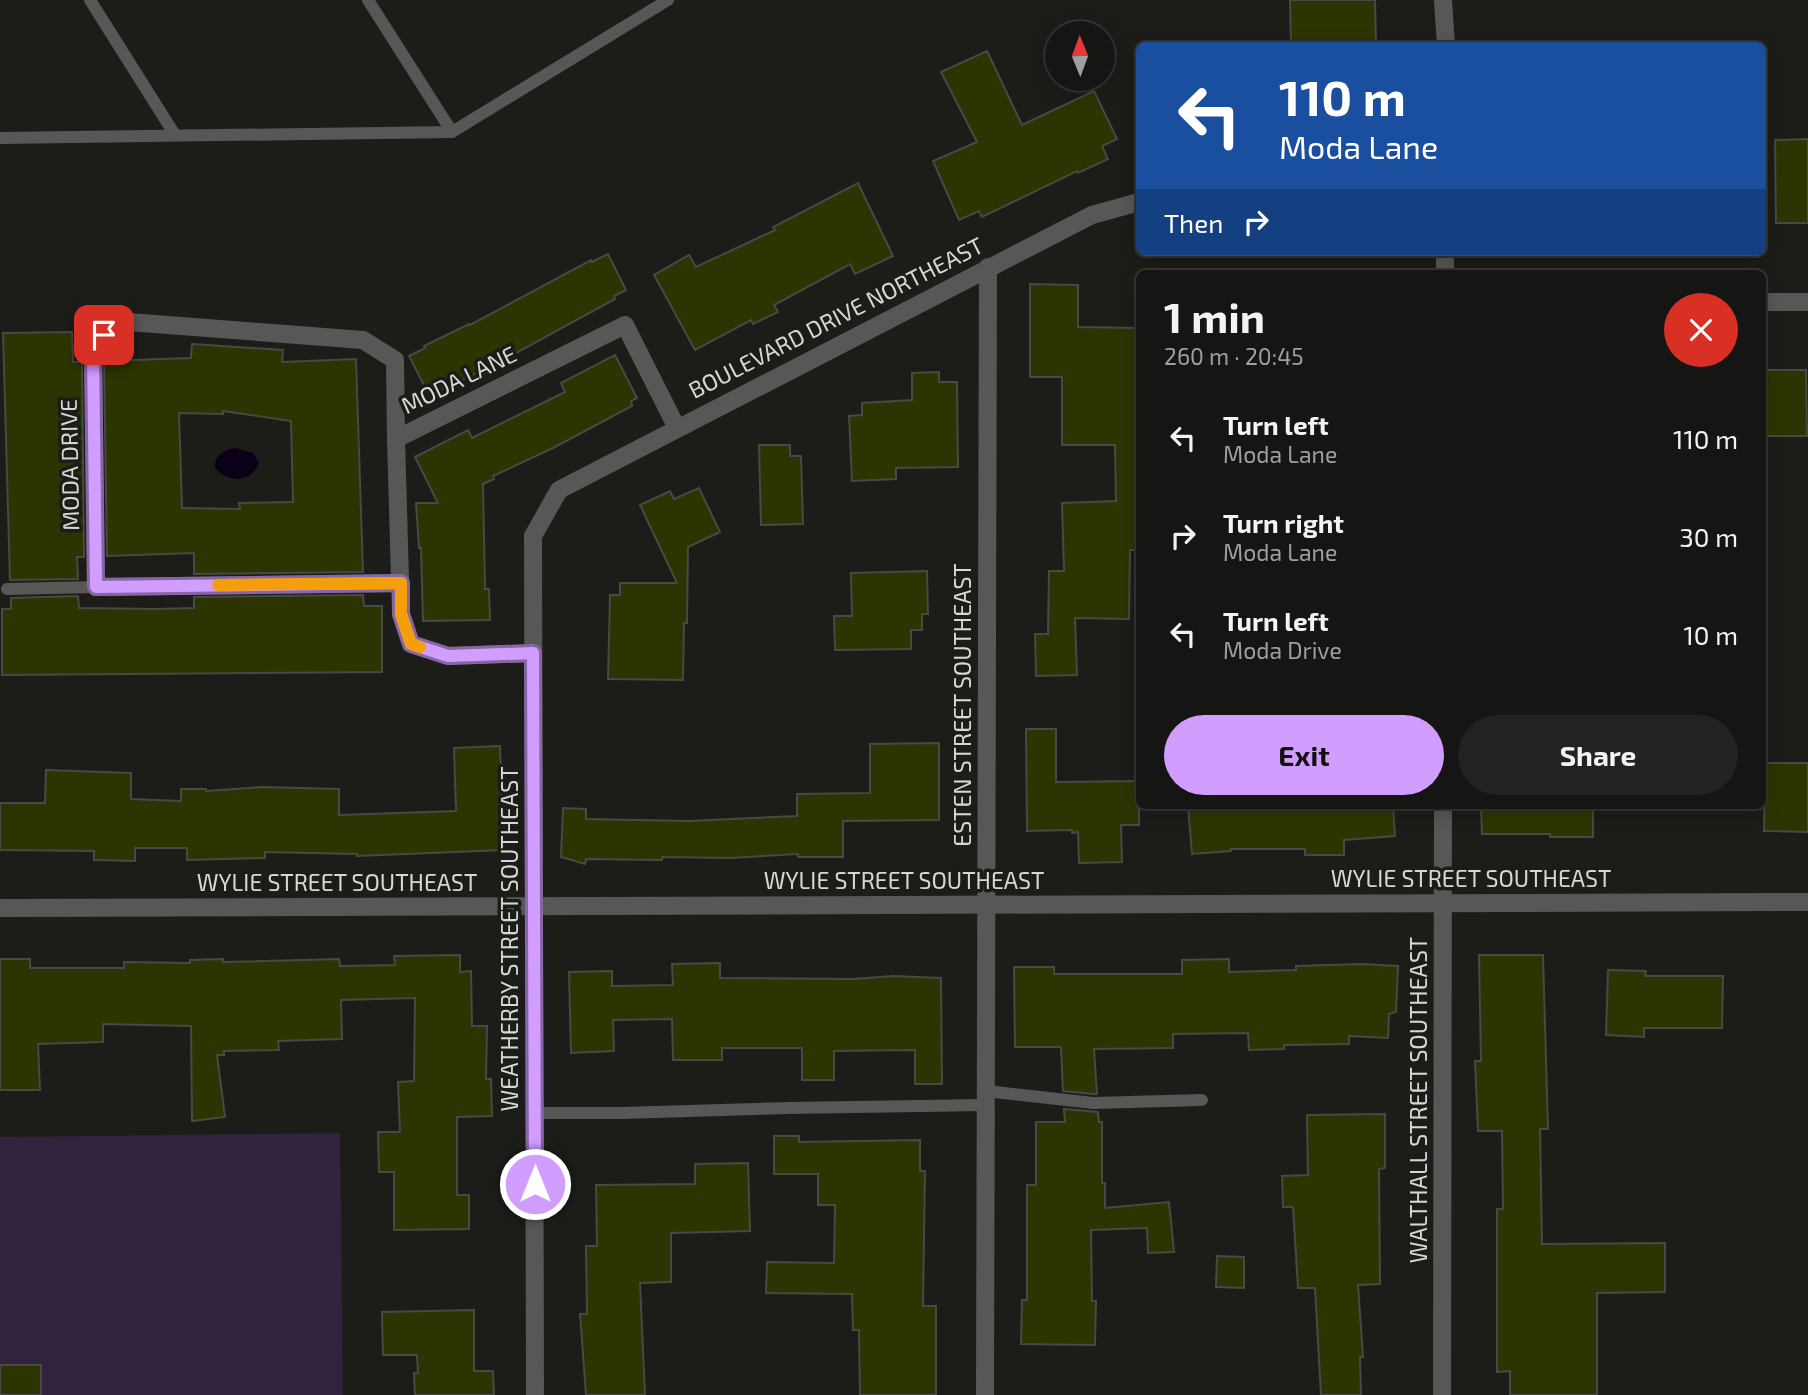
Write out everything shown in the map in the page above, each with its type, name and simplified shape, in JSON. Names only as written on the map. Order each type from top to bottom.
[{"type":"street","points":[[1443,0],[1446,42]]},
{"type":"street","name":"BOULEVARD DRIVE NORTHEAST","points":[[559,490],[1092,215],[1136,203]]},
{"type":"street","name":"ESTEN STREET SOUTHEAST","points":[[985,1395],[988,267]]},
{"type":"street","points":[[1766,302],[1808,302]]},
{"type":"street","name":"MODA DRIVE","points":[[96,587],[93,352],[104,335],[129,322],[363,340],[395,360],[396,439]]},
{"type":"street","name":"MODA LANE","points":[[533,653],[448,656],[411,644],[401,614],[396,439],[625,325],[677,428]]},
{"type":"street","name":"WEATHERBY STREET SOUTHEAST","points":[[535,1395],[533,536],[559,490]]},
{"type":"street","points":[[96,587],[401,583]]},
{"type":"street","name":"WALTHALL STREET SOUTHEAST","points":[[1442,1395],[1443,809]]},
{"type":"street","name":"WYLIE STREET SOUTHEAST","points":[[0,908],[1808,902]]},
{"type":"lane","points":[[90,0],[175,135]]},
{"type":"lane","points":[[368,0],[452,132]]},
{"type":"lane","points":[[0,138],[452,132],[647,6],[668,0]]},
{"type":"lane","points":[[7,589],[96,587]]},
{"type":"lane","points":[[535,1112],[621,1113],[788,1108],[986,1098],[1093,1103],[1202,1100]]},
{"type":"shaded area","points":[[235,448],[253,453],[259,463],[251,474],[239,479],[226,476],[215,468],[220,454]]},
{"type":"shaded area","points":[[340,1133],[343,1395],[0,1395],[0,1137]]},
{"type":"building","points":[[1290,0],[1375,0],[1376,42],[1291,42]]},
{"type":"building","points":[[987,51],[1022,125],[1094,91],[1117,139],[1102,146],[1108,159],[982,217],[979,211],[959,220],[933,161],[977,142],[941,72]]},
{"type":"building","points":[[1808,139],[1808,223],[1776,223],[1775,140]]},
{"type":"building","points":[[858,183],[893,256],[855,274],[850,264],[774,305],[778,312],[753,324],[751,320],[695,350],[654,275],[689,255],[696,267],[775,230],[773,227]]},
{"type":"building","points":[[608,254],[626,290],[614,296],[615,299],[503,360],[440,391],[439,388],[428,393],[409,356],[591,260],[592,262]]},
{"type":"building","points":[[1030,284],[1078,285],[1078,327],[1136,328],[1136,550],[1130,550],[1129,619],[1075,618],[1077,675],[1036,676],[1035,634],[1048,634],[1049,571],[1064,571],[1062,503],[1116,501],[1115,445],[1062,445],[1062,377],[1030,377]]},
{"type":"building","points":[[72,332],[73,362],[82,362],[84,557],[77,557],[78,579],[10,580],[3,333]]},
{"type":"building","points":[[192,344],[283,350],[282,362],[356,359],[363,572],[194,574],[194,553],[107,556],[104,361],[191,358]],"holes":[[[223,411],[291,421],[293,502],[239,503],[240,509],[182,508],[179,413],[223,414]]]},
{"type":"building","points":[[615,355],[637,398],[631,401],[632,406],[493,476],[494,479],[483,484],[485,589],[489,589],[490,620],[423,621],[421,548],[416,503],[438,503],[415,457],[468,430],[472,438],[565,392],[561,383]]},
{"type":"building","points":[[1766,370],[1806,370],[1807,436],[1766,436]]},
{"type":"building","points":[[939,372],[939,382],[957,382],[958,467],[896,468],[896,479],[852,481],[849,416],[862,415],[862,403],[912,400],[912,373]]},
{"type":"building","points":[[759,445],[790,445],[790,456],[801,456],[803,524],[761,525]]},
{"type":"building","points":[[699,488],[720,532],[688,547],[683,680],[608,679],[610,595],[620,595],[620,583],[677,583],[640,505],[670,491],[674,499]]},
{"type":"building","points":[[927,571],[928,614],[922,614],[922,630],[911,630],[911,649],[835,650],[834,616],[852,616],[851,573]]},
{"type":"building","points":[[363,595],[364,606],[382,606],[382,672],[2,675],[2,609],[11,609],[11,598],[78,596],[79,608],[156,609],[194,608],[194,597]]},
{"type":"building","points":[[1026,729],[1056,729],[1056,782],[1136,781],[1139,825],[1121,825],[1122,862],[1079,863],[1078,832],[1072,833],[1072,830],[1027,831]]},
{"type":"building","points":[[939,743],[939,820],[843,821],[843,857],[798,857],[798,854],[730,858],[662,857],[662,860],[586,859],[585,864],[561,857],[563,808],[586,809],[586,819],[689,821],[797,816],[797,794],[870,793],[870,744]]},
{"type":"building","points":[[500,746],[504,850],[357,856],[265,852],[265,858],[187,860],[187,848],[135,848],[135,861],[94,860],[94,851],[0,850],[0,803],[45,803],[46,770],[131,773],[131,799],[181,801],[181,789],[339,789],[339,815],[456,811],[454,748]]},
{"type":"building","points":[[1766,763],[1808,763],[1808,832],[1764,831]]},
{"type":"building","points":[[1188,809],[1393,809],[1395,836],[1344,840],[1344,855],[1305,855],[1305,849],[1231,849],[1192,854]]},
{"type":"building","points":[[1481,809],[1593,809],[1593,837],[1482,834]]},
{"type":"building","points":[[460,955],[460,972],[471,971],[472,1026],[487,1026],[486,1079],[491,1079],[492,1116],[457,1117],[457,1195],[469,1195],[469,1229],[394,1230],[394,1172],[379,1172],[378,1132],[400,1132],[398,1082],[414,1081],[415,998],[341,1000],[342,1039],[278,1041],[279,1050],[224,1051],[224,1055],[217,1055],[225,1117],[192,1121],[191,1026],[103,1024],[103,1042],[38,1044],[40,1090],[0,1090],[0,959],[30,959],[30,968],[124,968],[124,962],[190,963],[190,960],[223,959],[223,962],[339,959],[340,966],[395,965],[394,956]]},
{"type":"building","points":[[1479,955],[1543,955],[1548,1129],[1540,1129],[1542,1244],[1665,1243],[1665,1292],[1597,1293],[1597,1395],[1510,1395],[1510,1371],[1497,1372],[1497,1209],[1503,1209],[1502,1131],[1478,1131],[1475,1061],[1481,1061]]},
{"type":"building","points":[[1229,959],[1229,972],[1296,970],[1296,966],[1398,966],[1396,1012],[1389,1014],[1388,1038],[1349,1036],[1349,1044],[1284,1045],[1284,1049],[1249,1050],[1248,1033],[1173,1034],[1173,1048],[1094,1049],[1097,1094],[1063,1091],[1061,1047],[1015,1047],[1014,967],[1054,967],[1054,974],[1182,974],[1182,960]]},
{"type":"building","points":[[720,963],[720,978],[941,978],[942,1084],[915,1084],[915,1050],[834,1051],[834,1080],[802,1080],[802,1048],[722,1048],[722,1060],[673,1060],[672,1019],[613,1020],[614,1051],[571,1053],[569,972],[612,971],[612,986],[673,985],[672,964]]},
{"type":"building","points":[[1608,970],[1646,971],[1645,976],[1723,976],[1722,1028],[1644,1028],[1644,1037],[1606,1035]]},
{"type":"building","points":[[1064,1109],[1098,1112],[1099,1122],[1102,1122],[1102,1183],[1105,1183],[1105,1208],[1169,1202],[1174,1252],[1148,1253],[1147,1228],[1091,1230],[1092,1301],[1096,1301],[1095,1345],[1021,1344],[1022,1300],[1027,1300],[1027,1185],[1036,1185],[1036,1122],[1065,1122]]},
{"type":"building","points":[[1385,1114],[1385,1168],[1379,1169],[1380,1284],[1358,1285],[1363,1357],[1360,1357],[1361,1395],[1321,1395],[1315,1288],[1298,1288],[1293,1207],[1283,1207],[1282,1176],[1308,1175],[1307,1115]]},
{"type":"building","points":[[774,1136],[799,1136],[799,1142],[920,1140],[920,1171],[925,1171],[923,1306],[936,1306],[936,1395],[860,1395],[859,1330],[853,1330],[852,1294],[766,1293],[767,1262],[834,1263],[835,1205],[818,1205],[818,1174],[774,1174]]},
{"type":"building","points":[[748,1163],[750,1231],[671,1233],[671,1282],[640,1283],[645,1395],[586,1395],[580,1314],[587,1314],[586,1246],[597,1246],[596,1185],[695,1184],[695,1164]]},
{"type":"building","points":[[1217,1256],[1244,1257],[1244,1288],[1216,1287]]},
{"type":"building","points":[[474,1310],[474,1371],[493,1371],[494,1395],[415,1395],[417,1355],[383,1355],[382,1312]]},
{"type":"building","points":[[0,1365],[41,1365],[41,1395],[0,1395]]},
{"type":"slow traffic","points":[[218,585],[401,583],[401,614],[411,644],[420,647]]},
{"type":"route","points":[[104,335],[93,352],[96,587],[401,583],[401,614],[411,644],[448,656],[533,653],[535,1184]]}]
